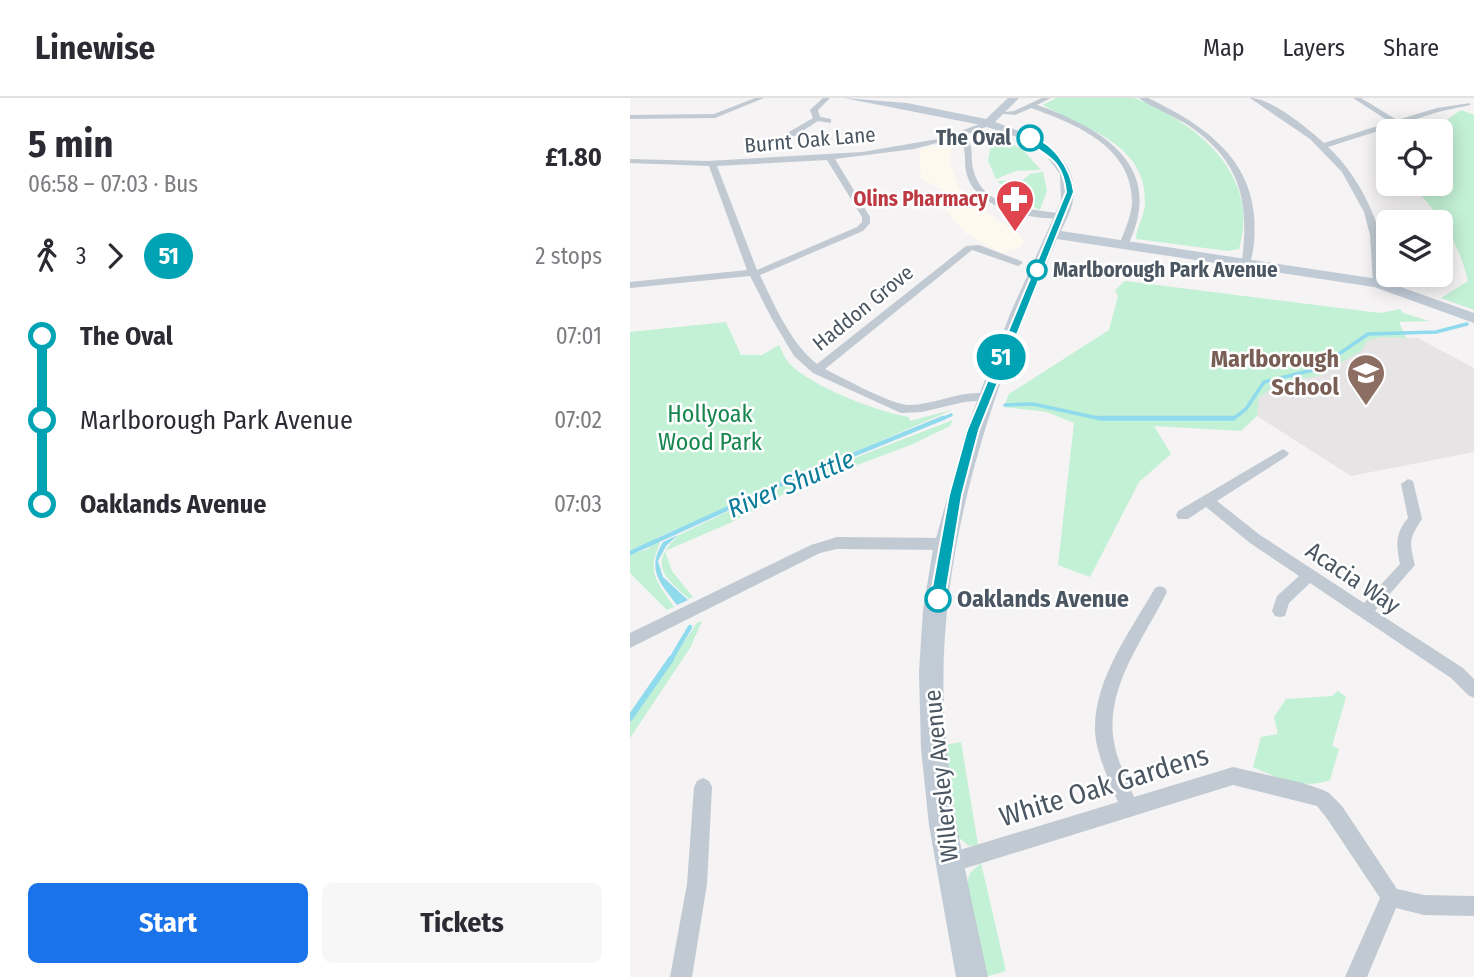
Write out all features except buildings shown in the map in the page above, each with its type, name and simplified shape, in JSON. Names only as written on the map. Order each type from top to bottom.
[{"type":"street","points":[[630,117],[715,116],[761,98]]},
{"type":"street","points":[[817,119],[815,109],[827,98]]},
{"type":"street","points":[[849,98],[988,123],[1037,142],[1060,163],[1070,184],[1060,216],[1007,209],[980,190],[970,174],[967,158],[969,146],[961,134]]},
{"type":"street","points":[[988,123],[1014,98]]},
{"type":"street","points":[[1000,113],[1015,113],[1048,98]]},
{"type":"street","points":[[1142,98],[1190,123],[1234,164],[1245,184],[1251,205],[1252,223],[1247,261]]},
{"type":"street","points":[[1253,98],[1292,121],[1346,169],[1366,204],[1375,235],[1376,251]]},
{"type":"street","points":[[1356,98],[1390,119]]},
{"type":"street","points":[[1409,119],[1469,101],[1474,111]]},
{"type":"street","points":[[1032,106],[1094,133],[1125,162],[1135,181],[1136,203],[1124,245]]},
{"type":"street","points":[[792,134],[817,119],[828,121]]},
{"type":"street","name":"Burnt Oak Lane","points":[[630,161],[713,165],[874,154],[961,134],[988,123]]},
{"type":"street","points":[[1323,146],[1376,129]]},
{"type":"street","points":[[630,285],[754,273],[774,268],[855,232],[866,223],[866,216],[830,158]]},
{"type":"street","points":[[713,165],[754,273],[796,351],[817,370]]},
{"type":"street","name":"Willersley Avenue","points":[[972,977],[937,783],[931,671],[946,544],[976,421],[1060,216]]},
{"type":"street","points":[[1052,234],[1247,261],[1376,284]]},
{"type":"street","name":"Haddon Grove","points":[[985,397],[901,410],[817,370],[963,253],[975,247],[1017,264]]},
{"type":"street","points":[[1386,287],[1474,318]]},
{"type":"street","points":[[1183,514],[1283,453]]},
{"type":"street","points":[[1364,613],[1408,565],[1401,540],[1404,530],[1415,519],[1408,484]]},
{"type":"street","name":"Acacia Way","points":[[1208,501],[1255,539],[1457,673],[1474,690]]},
{"type":"street","points":[[630,640],[836,542],[946,544]]},
{"type":"street","points":[[1280,611],[1282,600],[1309,575]]},
{"type":"street","points":[[1129,807],[1105,740],[1104,714],[1110,690],[1160,592]]},
{"type":"street","name":"White Oak Gardens","points":[[950,863],[1233,776],[1323,799],[1391,897]]},
{"type":"street","points":[[681,977],[697,884],[703,787]]},
{"type":"street","points":[[1356,977],[1391,897],[1424,905],[1474,906]]},
{"type":"shaded area","points":[[940,144],[952,146],[950,164],[959,188],[980,208],[1019,234],[1024,241],[1021,247],[1004,253],[993,249],[965,233],[942,205],[939,200],[943,191],[921,178],[919,150]]},
{"type":"shaded area","name":"Marlborough School","points":[[1381,337],[1418,338],[1474,368],[1474,452],[1351,476],[1257,416],[1258,398],[1277,383],[1318,376],[1367,341]]},
{"type":"green space","points":[[1056,98],[1137,99],[1189,127],[1219,155],[1238,189],[1243,208],[1239,249],[1228,251],[1136,239],[1145,203],[1143,183],[1136,166],[1110,140],[1043,105]]},
{"type":"green space","points":[[1461,110],[1474,115],[1474,310],[1441,298],[1468,281],[1453,241],[1453,210],[1433,210],[1421,196],[1453,196],[1453,119],[1448,119]]},
{"type":"green space","points":[[999,137],[1023,150],[1041,170],[1016,171],[996,179],[988,161],[992,140]]},
{"type":"green space","points":[[1043,172],[1047,191],[1040,210],[1018,199],[997,181],[1023,180],[1030,174]]},
{"type":"green space","points":[[1125,281],[1380,313],[1400,309],[1403,313],[1429,321],[1399,322],[1406,338],[1381,337],[1367,341],[1361,351],[1318,376],[1277,383],[1259,398],[1257,416],[1241,431],[1154,426],[1171,454],[1139,482],[1090,577],[1058,565],[1074,423],[1047,412],[1004,407],[1009,394],[1109,330],[1118,296],[1115,290]]},
{"type":"green space","name":"Hollyoak Wood Park","points":[[726,322],[741,355],[762,355],[779,345],[788,362],[800,373],[829,390],[864,404],[909,417],[910,421],[952,410],[656,538],[660,543],[654,562],[655,576],[674,607],[667,610],[630,573],[630,555],[650,548],[647,543],[630,550],[630,332]]},
{"type":"green space","points":[[953,420],[950,426],[913,444],[793,489],[732,522],[666,551],[679,535],[779,487]]},
{"type":"green space","points":[[665,552],[672,571],[693,597],[689,599],[666,576],[662,562]]},
{"type":"green space","points":[[702,621],[690,648],[630,738],[630,722],[697,623]]},
{"type":"green space","points":[[1338,691],[1346,697],[1332,746],[1339,749],[1330,780],[1301,783],[1281,779],[1253,767],[1261,737],[1278,734],[1274,717],[1286,699],[1332,696]]},
{"type":"green space","points":[[961,742],[978,845],[969,846],[957,836],[944,745]]},
{"type":"green space","points":[[981,863],[1006,971],[985,977],[966,886],[970,873]]},
{"type":"water","points":[[678,535],[666,546],[658,561],[663,577],[688,600],[677,605],[661,583],[655,568],[663,542]]},
{"type":"waterway","name":"River Shuttle","points":[[1005,405],[1033,404],[1102,419],[1233,419],[1246,409],[1264,382],[1317,369],[1368,334],[1436,332],[1467,324]]},
{"type":"waterway","name":"River Shuttle","points":[[939,420],[951,415]]},
{"type":"waterway","name":"River Shuttle","points":[[630,553],[777,486],[943,418]]},
{"type":"waterway","name":"River Shuttle","points":[[1098,418],[1234,418]]},
{"type":"waterway","points":[[670,661],[690,627]]},
{"type":"waterway","points":[[630,718],[671,659]]},
{"type":"bus line","name":"51","points":[[938,599],[956,495],[973,430],[1002,353],[1070,192],[1068,177],[1060,163],[1049,151],[1030,138]]},
{"type":"place","name":"The Oval","points":[[1030,138]]},
{"type":"place","name":"Olins Pharmacy","points":[[1015,233]]},
{"type":"place","name":"Marlborough Park Avenue","points":[[1037,270]]},
{"type":"place","name":"Marlborough School","points":[[1366,407]]},
{"type":"place","name":"Oaklands Avenue","points":[[938,599]]}]
